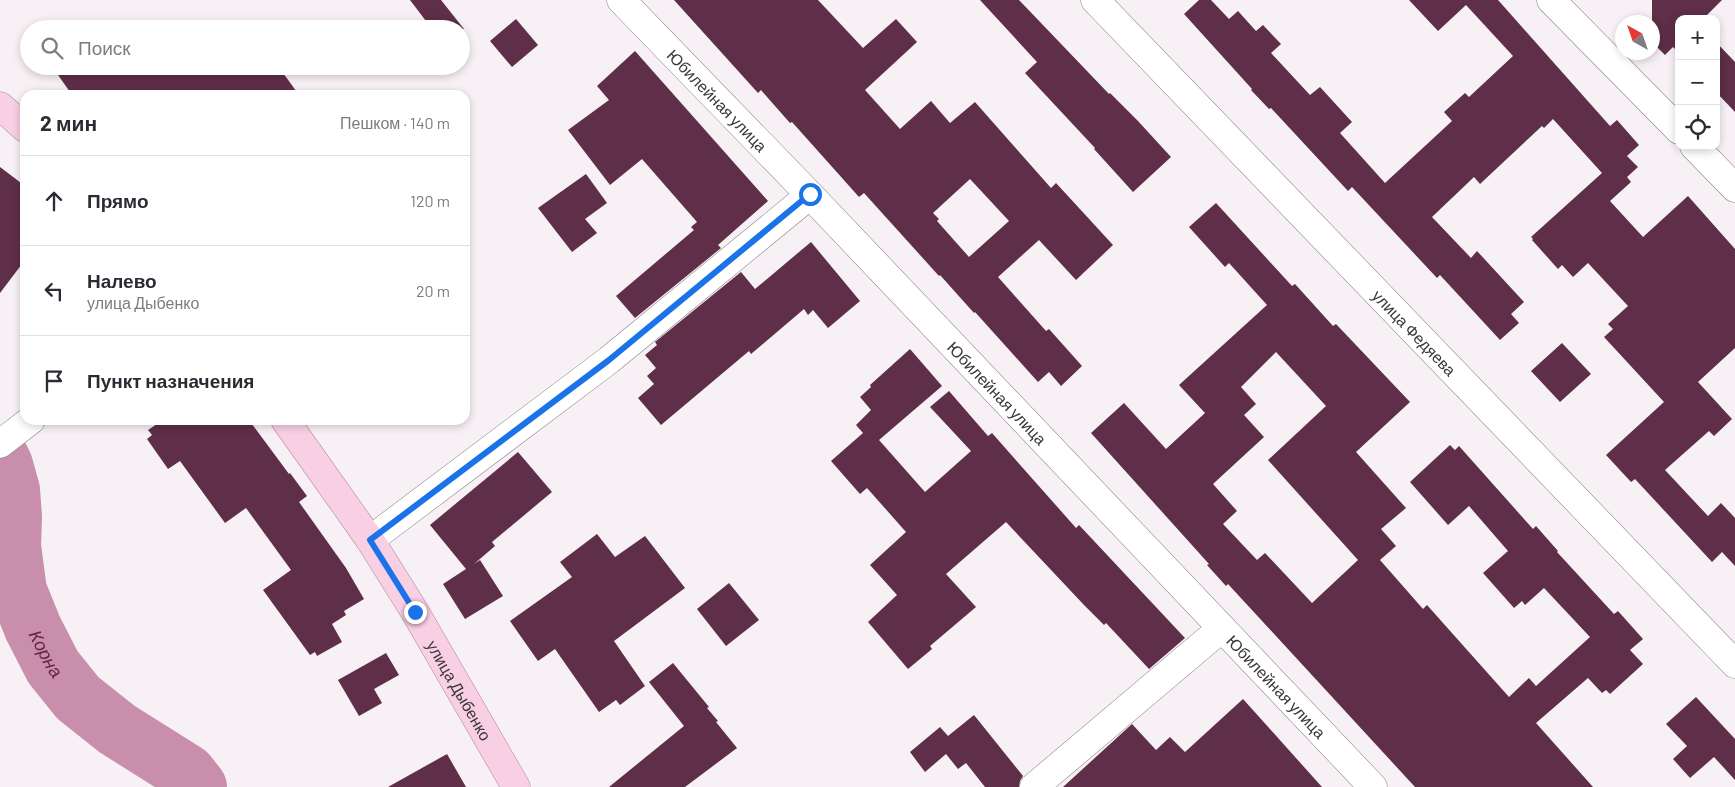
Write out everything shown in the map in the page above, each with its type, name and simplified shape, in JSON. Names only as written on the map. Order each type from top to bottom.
[{"type":"main road","points":[[0,106],[20,124]]},
{"type":"main road","name":"улица Дыбенко","points":[[288,425],[370,540],[420,620],[516,787]]},
{"type":"street","name":"Юбилейная улица","points":[[621,0],[810,194],[1373,787]]},
{"type":"street","name":"улица Федяева","points":[[1096,0],[1735,664]]},
{"type":"street","points":[[1551,0],[1675,126]]},
{"type":"street","points":[[1698,150],[1735,188]]},
{"type":"street","points":[[370,540],[609,360],[810,194]]},
{"type":"street","points":[[0,444],[24,425]]},
{"type":"street","points":[[1034,787],[1222,628]]},
{"type":"building","points":[[410,0],[441,0],[457,20],[425,20]]},
{"type":"building","points":[[674,0],[818,0],[863,48],[896,19],[917,42],[865,90],[900,129],[931,101],[950,123],[975,102],[1051,188],[1056,183],[1113,245],[1076,280],[1039,240],[998,277],[1046,331],[1049,329],[1082,366],[1061,386],[1049,372],[1038,382],[864,193],[859,197],[761,90],[758,93]],"holes":[[[970,179],[1009,221],[969,257],[937,221],[939,219],[933,213]]]},
{"type":"building","points":[[980,0],[1019,0],[1171,157],[1133,192],[1025,73],[1037,62]]},
{"type":"building","points":[[1199,0],[1211,0],[1229,19],[1238,11],[1256,31],[1263,25],[1281,44],[1271,53],[1310,95],[1320,87],[1352,122],[1340,133],[1385,183],[1452,121],[1444,112],[1465,93],[1469,97],[1513,56],[1466,5],[1438,31],[1409,0],[1498,0],[1610,126],[1617,120],[1639,145],[1627,156],[1638,167],[1627,177],[1631,182],[1610,201],[1643,237],[1688,196],[1735,249],[1735,348],[1698,382],[1732,419],[1714,436],[1709,431],[1665,470],[1708,516],[1721,503],[1735,518],[1735,566],[1722,552],[1712,562],[1635,479],[1631,482],[1606,455],[1664,402],[1604,337],[1613,329],[1608,324],[1628,306],[1588,263],[1573,277],[1562,265],[1558,269],[1532,240],[1531,237],[1602,173],[1553,119],[1544,128],[1542,126],[1480,184],[1474,177],[1432,217],[1471,258],[1477,251],[1524,302],[1511,314],[1519,323],[1500,340],[1440,275],[1437,278],[1352,187],[1348,191],[1271,108],[1269,109],[1251,90],[1184,14]]},
{"type":"building","points":[[1652,0],[1722,0],[1707,15],[1675,15],[1675,49],[1673,47],[1665,55],[1660,50],[1660,15],[1652,15]]},
{"type":"building","points":[[516,19],[538,45],[512,67],[490,41]]},
{"type":"building","points":[[1720,46],[1735,62],[1735,112],[1720,96]]},
{"type":"building","points":[[635,51],[768,201],[718,245],[721,248],[635,318],[616,296],[694,230],[691,227],[697,222],[642,159],[610,185],[568,130],[609,100],[597,86]]},
{"type":"building","points":[[58,75],[285,75],[295,90],[69,90]]},
{"type":"building","points":[[0,167],[20,182],[20,267],[0,293]]},
{"type":"building","points":[[586,174],[607,203],[585,219],[597,233],[572,252],[538,208]]},
{"type":"building","points":[[1216,203],[1292,286],[1295,284],[1333,326],[1336,324],[1410,402],[1356,452],[1406,508],[1381,529],[1396,546],[1380,560],[1423,609],[1427,605],[1509,697],[1529,678],[1536,686],[1590,637],[1544,588],[1525,605],[1522,601],[1514,608],[1483,573],[1508,551],[1469,506],[1448,525],[1410,482],[1450,445],[1455,450],[1459,446],[1533,529],[1536,526],[1557,552],[1614,614],[1618,611],[1643,639],[1630,650],[1643,664],[1610,694],[1606,690],[1602,693],[1588,678],[1536,723],[1593,787],[1415,787],[1228,584],[1226,586],[1207,565],[1209,564],[1091,433],[1124,403],[1166,449],[1205,413],[1179,385],[1267,305],[1229,263],[1225,267],[1189,227]],"holes":[[[1276,352],[1326,406],[1268,460],[1358,560],[1312,603],[1265,553],[1257,560],[1223,524],[1237,511],[1213,484],[1264,437],[1244,415],[1256,404],[1241,387]]]},
{"type":"building","points":[[811,242],[860,301],[828,328],[813,310],[808,315],[804,309],[751,354],[749,351],[661,425],[638,398],[654,384],[647,376],[656,368],[645,355],[657,345],[655,342],[741,272],[755,289]]},
{"type":"building","points":[[1562,343],[1591,374],[1560,402],[1531,371]]},
{"type":"building","points":[[910,349],[942,386],[879,440],[925,492],[971,451],[930,407],[949,391],[988,436],[992,433],[1076,528],[1079,525],[1185,638],[1149,669],[1106,623],[1104,625],[1084,605],[1006,522],[946,574],[976,607],[930,646],[932,649],[908,669],[868,622],[897,595],[870,565],[906,532],[867,488],[860,494],[831,461],[863,433],[856,425],[871,410],[860,397],[871,387],[870,385]]},
{"type":"building","points":[[156,425],[253,425],[307,496],[299,502],[346,568],[364,599],[344,611],[346,615],[332,624],[342,642],[317,656],[315,652],[310,655],[263,590],[291,570],[246,508],[225,523],[180,461],[168,469],[147,439],[152,435],[148,430]]},
{"type":"building","points":[[518,452],[552,492],[492,542],[495,546],[474,564],[480,560],[503,596],[465,619],[443,584],[466,569],[430,525]]},
{"type":"building","points":[[597,534],[615,557],[645,536],[685,588],[614,641],[645,686],[620,705],[616,700],[599,712],[555,649],[538,661],[510,621],[572,577],[560,562]]},
{"type":"building","points":[[729,583],[759,620],[726,646],[697,609]]},
{"type":"building","points":[[386,653],[399,675],[374,689],[382,703],[359,716],[338,680]]},
{"type":"building","points":[[673,663],[709,707],[707,708],[718,721],[716,722],[737,748],[685,787],[609,787],[684,726],[649,682]]},
{"type":"building","points":[[1696,697],[1735,739],[1735,780],[1714,757],[1690,778],[1673,759],[1687,746],[1666,724]]},
{"type":"building","points":[[1243,699],[1322,787],[1063,787],[1132,724],[1156,750],[1170,737],[1185,752]]},
{"type":"building","points":[[974,715],[1023,776],[1019,787],[985,787],[966,763],[958,769],[946,754],[925,772],[910,752],[940,727],[948,736]]},
{"type":"building","points":[[447,754],[466,787],[388,787]]},
{"type":"waterway","name":"Корна","points":[[0,457],[11,490],[13,517],[12,546],[18,591],[33,628],[53,667],[78,698],[117,729],[187,773],[198,787]]},
{"type":"route","points":[[415,612],[370,540],[609,360],[810,194]]}]
